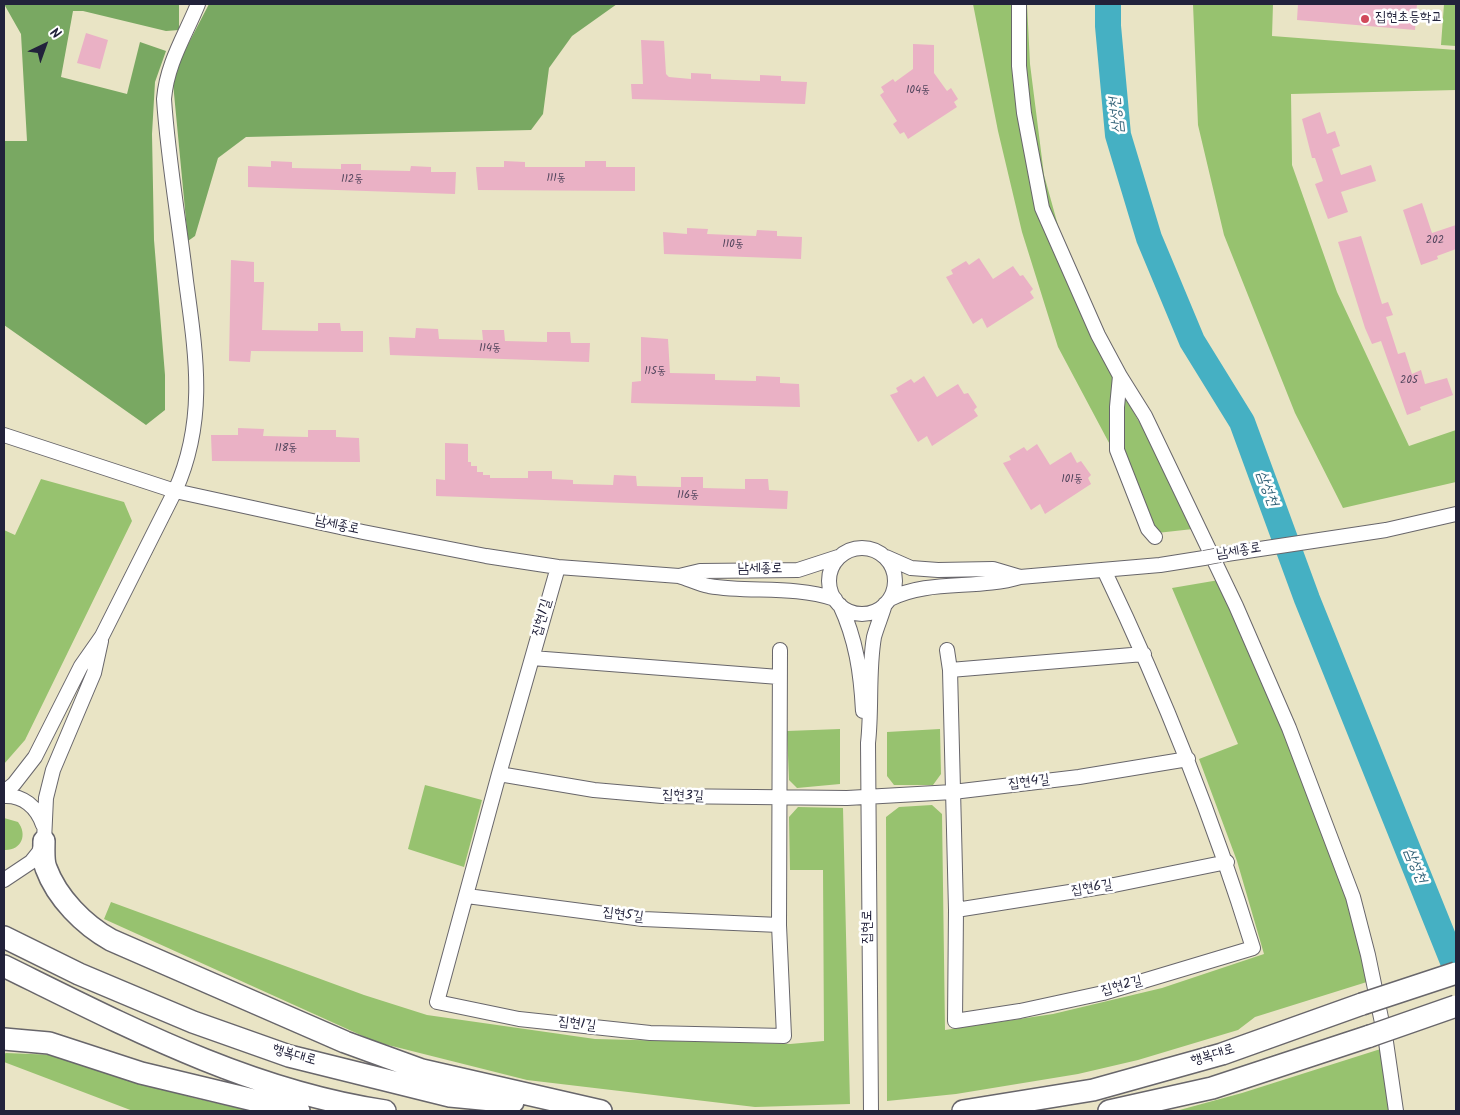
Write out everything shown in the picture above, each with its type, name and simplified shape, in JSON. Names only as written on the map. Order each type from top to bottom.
[{"type":"highway","points":[[44,834],[45,867],[58,888],[76,913],[92,930],[111,940],[345,1042],[422,1070],[602,1111]]},
{"type":"highway","name":"행복대로","points":[[4,937],[114,989],[193,1022],[288,1056],[450,1096],[602,1111]]},
{"type":"highway","points":[[4,966],[140,1034],[239,1073],[302,1093],[385,1111]]},
{"type":"highway","name":"행복대로","points":[[963,1111],[1093,1090],[1222,1054],[1456,973]]},
{"type":"highway","points":[[1109,1111],[1212,1088],[1456,1006]]},
{"type":"highway","points":[[4,1039],[48,1043],[141,1073],[299,1111]]},
{"type":"street","points":[[4,792],[14,784],[35,757],[81,666],[102,636],[185,468],[193,435],[197,405],[197,360],[164,99],[166,79],[175,53],[198,4]]},
{"type":"street","points":[[1019,4],[1020,66],[1024,113],[1042,208],[1098,335],[1120,376],[1145,416],[1236,606],[1289,728],[1353,897],[1374,984],[1396,1111]]},
{"type":"street","points":[[1120,376],[1117,407],[1117,450],[1148,529],[1156,537]]},
{"type":"street","name":"남세종로","points":[[4,434],[175,491],[373,534],[486,556],[558,567],[679,576],[708,586],[792,590],[815,593],[837,602]]},
{"type":"street","name":"남세종로","points":[[888,602],[904,592],[999,583],[1020,577],[1104,570],[1204,558],[1386,530],[1456,514]]},
{"type":"street","points":[[855,548],[866,548],[877,551],[886,557],[893,567],[896,578],[895,589],[888,602],[872,612],[860,614],[846,610],[837,602],[829,585],[829,577],[838,557],[855,548]]},
{"type":"street","name":"남세종로","points":[[679,576],[700,571],[798,570],[838,557]]},
{"type":"street","name":"남세종로","points":[[886,557],[911,568],[938,570],[993,569],[1020,577]]},
{"type":"street","name":"집현1길","points":[[558,567],[437,1002],[519,1018],[632,1031],[784,1036],[780,925],[780,650]]},
{"type":"street","name":"집현2길","points":[[947,650],[950,670],[956,910],[954,1022],[1020,1011],[1103,993],[1253,948],[1227,862],[1188,759],[1144,654],[1104,570]]},
{"type":"street","name":"집현로","points":[[837,602],[850,626],[857,652],[863,719],[868,743]]},
{"type":"street","name":"집현로","points":[[871,1111],[868,743],[871,714],[872,658],[875,636],[888,602]]},
{"type":"street","points":[[4,880],[31,862],[39,852],[44,834],[46,798],[53,770],[94,673],[102,636]]},
{"type":"street","points":[[950,670],[1144,654]]},
{"type":"street","points":[[532,658],[779,677]]},
{"type":"street","name":"집현4길","points":[[868,798],[953,792],[1079,777],[1188,759]]},
{"type":"street","name":"집현3길","points":[[499,774],[594,790],[662,796],[868,798]]},
{"type":"street","points":[[4,796],[22,799],[33,806],[40,816],[44,834]]},
{"type":"street","name":"집현6길","points":[[956,910],[1114,885],[1227,862]]},
{"type":"street","name":"집현5길","points":[[467,896],[643,919],[780,925]]},
{"type":"green space","points":[[4,4],[179,4],[179,30],[166,31],[83,11],[73,11],[61,77],[127,94],[140,42],[166,51],[155,82],[152,134],[154,240],[165,375],[165,410],[146,425],[4,325],[4,141],[27,141],[21,34]]},
{"type":"green space","points":[[209,4],[617,4],[572,36],[549,68],[543,114],[531,130],[246,137],[218,158],[195,236],[188,241],[173,83],[180,60]]},
{"type":"green space","points":[[973,4],[1027,4],[1030,64],[1044,175],[1082,312],[1109,368],[1152,445],[1202,528],[1157,533],[1058,347],[1022,232],[998,131]]},
{"type":"green space","points":[[1193,4],[1273,4],[1272,36],[1456,50],[1456,90],[1291,94],[1292,165],[1337,292],[1409,446],[1456,430],[1456,482],[1343,508],[1295,413],[1224,235],[1198,125]]},
{"type":"green space","points":[[1444,4],[1456,4],[1456,46],[1441,45]]},
{"type":"green space","points":[[41,479],[124,502],[132,521],[25,740],[4,764],[4,530],[15,535]]},
{"type":"green space","points":[[1219,580],[1263,671],[1353,911],[1370,981],[1255,1017],[1238,1030],[1138,1060],[1078,1074],[956,1094],[887,1101],[886,817],[899,807],[932,805],[942,814],[945,1030],[1053,1014],[1162,988],[1264,954],[1237,861],[1199,759],[1238,744],[1172,588]]},
{"type":"green space","points":[[840,729],[840,784],[797,788],[789,780],[787,731]]},
{"type":"green space","points":[[940,729],[941,774],[933,785],[894,785],[887,776],[887,732]]},
{"type":"green space","points":[[425,785],[482,800],[464,867],[408,849]]},
{"type":"green space","points":[[798,807],[843,808],[850,1104],[755,1107],[527,1080],[376,1042],[104,919],[111,902],[364,995],[427,1015],[595,1039],[790,1044],[824,1041],[823,870],[790,870],[789,817]]},
{"type":"green space","points":[[4,818],[18,822],[22,832],[19,845],[10,850],[4,850]]},
{"type":"green space","points":[[1390,1046],[1402,1111],[1176,1111],[1242,1093]]},
{"type":"green space","points":[[4,1054],[56,1055],[194,1098],[252,1111],[133,1111],[4,1062]]},
{"type":"building","points":[[1298,4],[1417,4],[1415,30],[1297,20]]},
{"type":"building","points":[[86,33],[108,40],[100,69],[77,63]]},
{"type":"building","points":[[641,40],[664,41],[666,74],[669,77],[691,79],[691,73],[711,74],[711,79],[760,81],[760,75],[781,76],[781,81],[807,82],[805,104],[632,99],[631,84],[643,84]]},
{"type":"building","points":[[913,44],[934,45],[934,73],[947,91],[951,88],[958,99],[954,102],[957,107],[908,139],[904,132],[900,134],[893,124],[897,121],[880,95],[884,92],[881,87],[893,79],[895,82],[913,69]]},
{"type":"building","points":[[1320,112],[1327,134],[1335,131],[1340,146],[1332,149],[1341,175],[1371,165],[1376,181],[1341,192],[1348,212],[1328,219],[1315,184],[1323,181],[1315,158],[1312,158],[1302,119]]},
{"type":"building","points":[[271,161],[292,162],[292,168],[341,169],[341,164],[361,164],[361,170],[410,171],[411,166],[431,167],[431,172],[456,172],[455,194],[248,187],[248,166],[271,167]]},
{"type":"building","points":[[504,161],[525,162],[525,167],[585,167],[585,161],[606,161],[606,167],[635,167],[635,191],[478,190],[476,167],[504,167]]},
{"type":"building","points":[[1422,203],[1432,233],[1456,225],[1456,249],[1437,256],[1438,259],[1421,265],[1403,210]]},
{"type":"building","points":[[687,228],[708,229],[707,234],[756,236],[757,230],[777,231],[777,236],[802,237],[801,259],[664,254],[663,232],[687,234]]},
{"type":"building","points":[[1361,236],[1382,304],[1388,302],[1393,315],[1386,317],[1398,354],[1405,352],[1412,374],[1421,370],[1425,384],[1447,378],[1453,395],[1420,407],[1421,410],[1407,415],[1381,341],[1372,344],[1365,328],[1338,242]]},
{"type":"building","points":[[979,258],[993,279],[1013,266],[1020,276],[1023,275],[1033,289],[1030,292],[1034,298],[987,328],[982,318],[973,324],[946,277],[953,274],[951,270],[966,261],[969,265]]},
{"type":"building","points":[[231,260],[254,262],[254,282],[264,282],[262,330],[318,331],[318,323],[340,323],[341,331],[363,331],[363,352],[251,351],[250,362],[229,361]]},
{"type":"building","points":[[416,328],[438,329],[439,339],[483,340],[482,330],[504,330],[505,341],[547,342],[547,332],[570,332],[571,343],[590,343],[589,362],[390,355],[389,337],[415,338]]},
{"type":"building","points":[[641,337],[668,339],[670,373],[715,374],[715,380],[756,381],[756,376],[780,377],[780,383],[799,384],[800,407],[631,403],[632,382],[641,381]]},
{"type":"building","points":[[924,376],[937,397],[958,384],[964,394],[968,393],[977,407],[974,410],[978,416],[932,446],[927,436],[918,442],[890,395],[898,392],[896,388],[911,379],[914,383]]},
{"type":"building","points":[[238,428],[264,429],[263,436],[308,437],[308,430],[336,430],[336,437],[359,438],[360,462],[212,461],[211,435],[238,435]]},
{"type":"building","points":[[445,443],[468,444],[468,462],[471,462],[471,466],[477,466],[477,472],[483,472],[483,475],[490,475],[490,478],[528,478],[528,471],[552,471],[552,479],[573,480],[573,484],[613,485],[614,475],[636,476],[637,486],[681,487],[681,477],[703,477],[703,488],[745,489],[745,479],[768,479],[769,490],[788,491],[787,509],[436,496],[436,479],[445,480]]},
{"type":"building","points":[[1037,444],[1050,465],[1071,452],[1077,463],[1081,461],[1091,475],[1088,478],[1091,484],[1045,514],[1040,504],[1031,510],[1003,463],[1011,460],[1009,456],[1024,447],[1027,451]]},
{"type":"waterway","name":"삼성천","points":[[1108,4],[1108,26],[1118,135],[1149,238],[1192,341],[1242,422],[1307,599],[1456,969]]},
{"type":"place","name":"집현초등학교","points":[[1365,19]]}]
